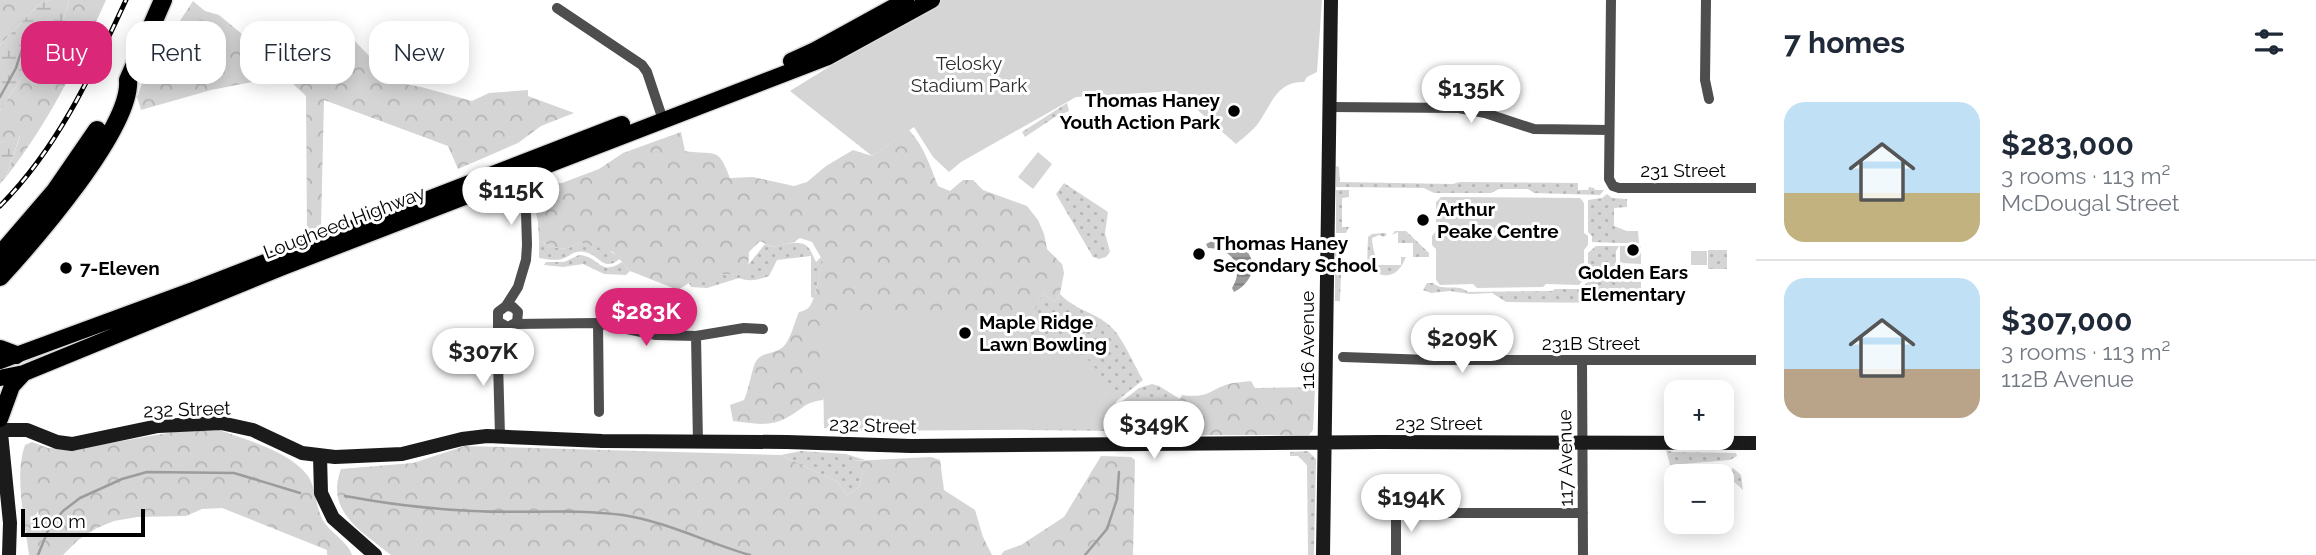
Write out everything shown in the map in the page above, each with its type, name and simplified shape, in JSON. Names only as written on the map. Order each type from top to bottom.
[{"type":"highway","points":[[154,21],[163,0]]},
{"type":"highway","points":[[0,254],[55,191],[88,145],[119,88],[126,82]]},
{"type":"highway","points":[[0,277],[74,190],[112,128],[129,92],[128,84]]},
{"type":"main road","name":"Lougheed Highway","points":[[5,355],[37,347],[662,115],[809,53],[906,0]]},
{"type":"main road","name":"Lougheed Highway","points":[[662,115],[828,57],[932,0]]},
{"type":"main road","name":"116 Avenue","points":[[1323,555],[1331,0]]},
{"type":"main road","name":"Lougheed Highway","points":[[0,378],[24,373],[511,173]]},
{"type":"main road","points":[[0,372],[28,359],[37,347]]},
{"type":"main road","points":[[9,555],[10,523],[1,424],[12,386],[24,373]]},
{"type":"main road","name":"232 Street","points":[[1,424],[27,430],[57,442],[72,444],[158,426],[221,423],[253,430],[293,450],[320,456],[386,456],[462,439],[500,436],[698,443],[800,442],[911,446],[1325,442],[1756,443]]},
{"type":"main road","points":[[320,456],[321,493],[333,518],[375,555]]},
{"type":"main road","points":[[0,532],[9,555]]},
{"type":"street","points":[[1330,107],[1459,108],[1485,113],[1534,129],[1609,130],[1612,0]]},
{"type":"street","points":[[1706,0],[1705,80],[1709,99]]},
{"type":"street","points":[[557,8],[642,65],[662,115]]},
{"type":"street","name":"231 Street","points":[[1609,130],[1609,179],[1619,188],[1756,188]]},
{"type":"street","points":[[500,343],[504,341],[513,316],[526,259],[526,212],[511,173]]},
{"type":"street","points":[[500,436],[498,312],[532,324],[598,323],[656,335],[696,336],[744,328],[763,330]]},
{"type":"street","points":[[499,321],[504,326],[513,316]]},
{"type":"street","points":[[598,323],[599,412]]},
{"type":"street","points":[[696,336],[698,443]]},
{"type":"street","name":"231B Street","points":[[1343,357],[1429,360],[1756,360]]},
{"type":"street","name":"117 Avenue","points":[[1582,360],[1583,555]]},
{"type":"street","points":[[1396,555],[1396,513],[1583,513]]},
{"type":"green space","points":[[0,0],[51,0],[39,4],[0,45]]},
{"type":"green space","points":[[51,0],[69,0],[63,21],[23,21],[39,4]]},
{"type":"green space","points":[[69,0],[106,0],[96,21],[63,21]]},
{"type":"green space","name":"Telosky Stadium Park","points":[[937,0],[1322,0],[1317,72],[1307,77],[1304,82],[1281,90],[1257,125],[1236,144],[1176,91],[1076,97],[961,162],[949,172],[933,157],[914,127],[872,156],[790,91]]},
{"type":"green space","points":[[193,1],[205,11],[219,15],[240,32],[242,84],[141,110],[137,97],[142,84],[226,84],[226,21],[180,21]]},
{"type":"green space","points":[[21,23],[21,79],[0,111],[0,45]]},
{"type":"green space","points":[[355,41],[369,56],[369,84],[405,84],[472,101],[489,93],[528,90],[528,96],[574,113],[541,126],[518,143],[458,169],[448,146],[324,100],[321,226],[307,235],[306,96],[293,84],[355,84]]},
{"type":"green space","points":[[21,79],[21,84],[66,84],[36,135],[6,177],[20,136],[0,143],[0,111]]},
{"type":"green space","points":[[1067,103],[1069,111],[1025,137],[1022,132]]},
{"type":"green space","points":[[909,130],[923,149],[938,186],[950,191],[963,180],[973,180],[983,190],[1027,206],[1038,220],[1047,249],[1062,264],[1064,273],[1060,294],[1054,302],[1043,293],[1026,327],[1010,324],[828,388],[823,400],[808,404],[774,423],[733,421],[730,405],[744,400],[755,363],[764,355],[786,344],[799,312],[807,309],[811,303],[823,261],[812,242],[800,238],[772,247],[760,241],[749,252],[748,270],[745,273],[722,274],[689,283],[678,290],[630,271],[613,252],[580,242],[560,248],[539,241],[531,192],[535,185],[562,183],[599,169],[623,153],[681,132],[685,151],[718,156],[730,178],[753,177],[794,186],[807,182],[826,166],[853,150],[872,156]]},
{"type":"green space","points":[[20,135],[6,177],[0,184],[0,143]]},
{"type":"green space","points":[[1038,152],[1052,164],[1033,189],[1018,177]]},
{"type":"green space","points":[[1336,166],[1339,167],[1340,182],[1578,183],[1578,190],[1588,190],[1589,187],[1604,190],[1600,195],[1534,193],[1528,189],[1499,189],[1491,193],[1434,193],[1424,188],[1336,187]]},
{"type":"green space","points":[[1064,183],[1108,212],[1105,233],[1110,252],[1106,257],[1093,257],[1056,194]]},
{"type":"green space","points":[[1336,190],[1349,190],[1349,197],[1342,198],[1342,227],[1349,227],[1346,233],[1336,233]]},
{"type":"green space","points":[[1607,194],[1612,198],[1627,199],[1627,207],[1614,208],[1614,226],[1627,231],[1618,231],[1618,243],[1592,242],[1592,236],[1588,232],[1588,200],[1602,198]]},
{"type":"green space","points":[[1441,197],[1580,198],[1584,203],[1584,233],[1588,236],[1588,245],[1584,250],[1584,279],[1579,285],[1546,284],[1543,287],[1477,288],[1473,284],[1440,285],[1436,280],[1436,249],[1432,245],[1432,236],[1436,231],[1436,202]]},
{"type":"green space","points":[[1395,231],[1406,231],[1429,253],[1429,257],[1413,257],[1413,243],[1398,243],[1398,232],[1392,235]]},
{"type":"green space","points":[[1618,231],[1638,231],[1639,243],[1618,243]]},
{"type":"green space","points":[[1385,233],[1387,234],[1384,237],[1379,235],[1372,238],[1376,265],[1401,265],[1401,257],[1406,257],[1399,269],[1390,275],[1380,274],[1367,267],[1368,237]]},
{"type":"green space","points":[[539,241],[560,248],[580,242],[591,244],[620,259],[609,264],[589,253],[581,252],[559,260],[539,258]]},
{"type":"green space","points":[[790,243],[804,244],[816,262],[821,257],[823,261],[814,298],[811,297],[811,256],[777,260],[769,276],[762,279],[739,278],[707,288],[691,287],[689,283],[722,274],[736,275],[748,270],[748,265],[765,244],[772,247]]},
{"type":"green space","points":[[1596,246],[1619,246],[1616,251],[1616,286],[1622,287],[1623,303],[1506,302],[1492,293],[1431,293],[1423,290],[1427,283],[1460,288],[1468,292],[1580,289],[1588,282],[1588,253]]},
{"type":"green space","points":[[1620,246],[1641,246],[1641,264],[1620,263]]},
{"type":"green space","points":[[1335,250],[1342,250],[1340,301],[1335,301]]},
{"type":"green space","points":[[1708,250],[1727,250],[1727,269],[1708,269]]},
{"type":"green space","points":[[1691,251],[1707,251],[1707,265],[1691,265]]},
{"type":"green space","points":[[579,255],[586,256],[604,267],[622,262],[630,271],[626,275],[604,274],[583,264],[563,267],[544,265],[546,262],[564,262]]},
{"type":"green space","points":[[1616,267],[1641,267],[1641,298],[1623,298],[1623,287],[1616,287]]},
{"type":"green space","points":[[1043,293],[1054,302],[1060,294],[1111,327],[1124,344],[1143,380],[1113,404],[1015,378],[1021,326],[1026,327],[1029,323]]},
{"type":"green space","points":[[994,309],[1007,314],[1010,324],[1026,327],[1029,335],[1036,341],[1050,340],[1065,352],[1084,355],[1107,382],[1127,429],[863,431],[824,428],[822,317]]},
{"type":"green space","points":[[1251,381],[1255,388],[1315,387],[1313,430],[1309,435],[1136,435],[1134,431],[1135,421],[1143,415],[1175,407],[1182,395],[1199,396],[1225,385]]},
{"type":"green space","points":[[1152,384],[1180,399],[1176,407],[1143,415],[1134,431],[1136,435],[1120,435],[1116,431],[1024,430],[1115,407],[1139,388]]},
{"type":"green space","points":[[216,429],[266,447],[300,467],[311,481],[324,522],[352,555],[327,555],[327,550],[222,508],[202,509],[186,516],[137,517],[114,521],[78,540],[63,555],[29,555],[20,485],[25,445],[32,442],[48,448],[75,449],[179,431]]},
{"type":"green space","points":[[465,446],[781,455],[838,482],[847,496],[859,487],[863,472],[853,461],[931,457],[940,460],[944,490],[975,510],[992,555],[391,555],[358,528],[342,508],[337,484],[341,469],[413,463]]},
{"type":"green space","points":[[1666,450],[1736,453],[1737,456],[1730,460],[1670,464]]},
{"type":"green space","points":[[801,451],[846,454],[865,460],[854,461],[863,472],[859,487],[847,496],[838,482],[781,455]]},
{"type":"green space","points":[[1308,451],[1316,459],[1314,555],[1308,555],[1307,465],[1298,456],[1290,456],[1290,452]]},
{"type":"green space","points":[[1101,456],[1131,457],[1135,460],[1133,555],[1001,555],[1064,517]]},
{"type":"green space","points":[[1734,469],[1741,475],[1743,490],[1734,482]]},
{"type":"shaded area","points":[[1224,238],[1243,247],[1252,262],[1249,278],[1234,292],[1232,288],[1237,273],[1234,260],[1224,251],[1208,248],[1206,244]]},
{"type":"waterway","points":[[0,97],[16,68],[21,52]]},
{"type":"waterway","points":[[38,555],[49,528],[63,511],[80,498],[122,479],[147,472],[234,473],[300,493]]},
{"type":"waterway","points":[[1085,555],[1107,529],[1117,499],[1119,472]]},
{"type":"waterway","points":[[345,496],[457,510],[623,515],[656,523],[750,555]]},
{"type":"railway","points":[[0,206],[39,160],[72,109],[126,0]]},
{"type":"place","name":"Thomas Haney Youth Action Park","points":[[1234,111]]},
{"type":"place","name":"Arthur Peake Centre","points":[[1423,220]]},
{"type":"place","name":"Golden Ears Elementary","points":[[1633,250]]},
{"type":"place","name":"Thomas Haney Secondary School","points":[[1199,254]]},
{"type":"place","name":"7-Eleven","points":[[66,268]]},
{"type":"place","name":"Maple Ridge Lawn Bowling","points":[[965,333]]}]
